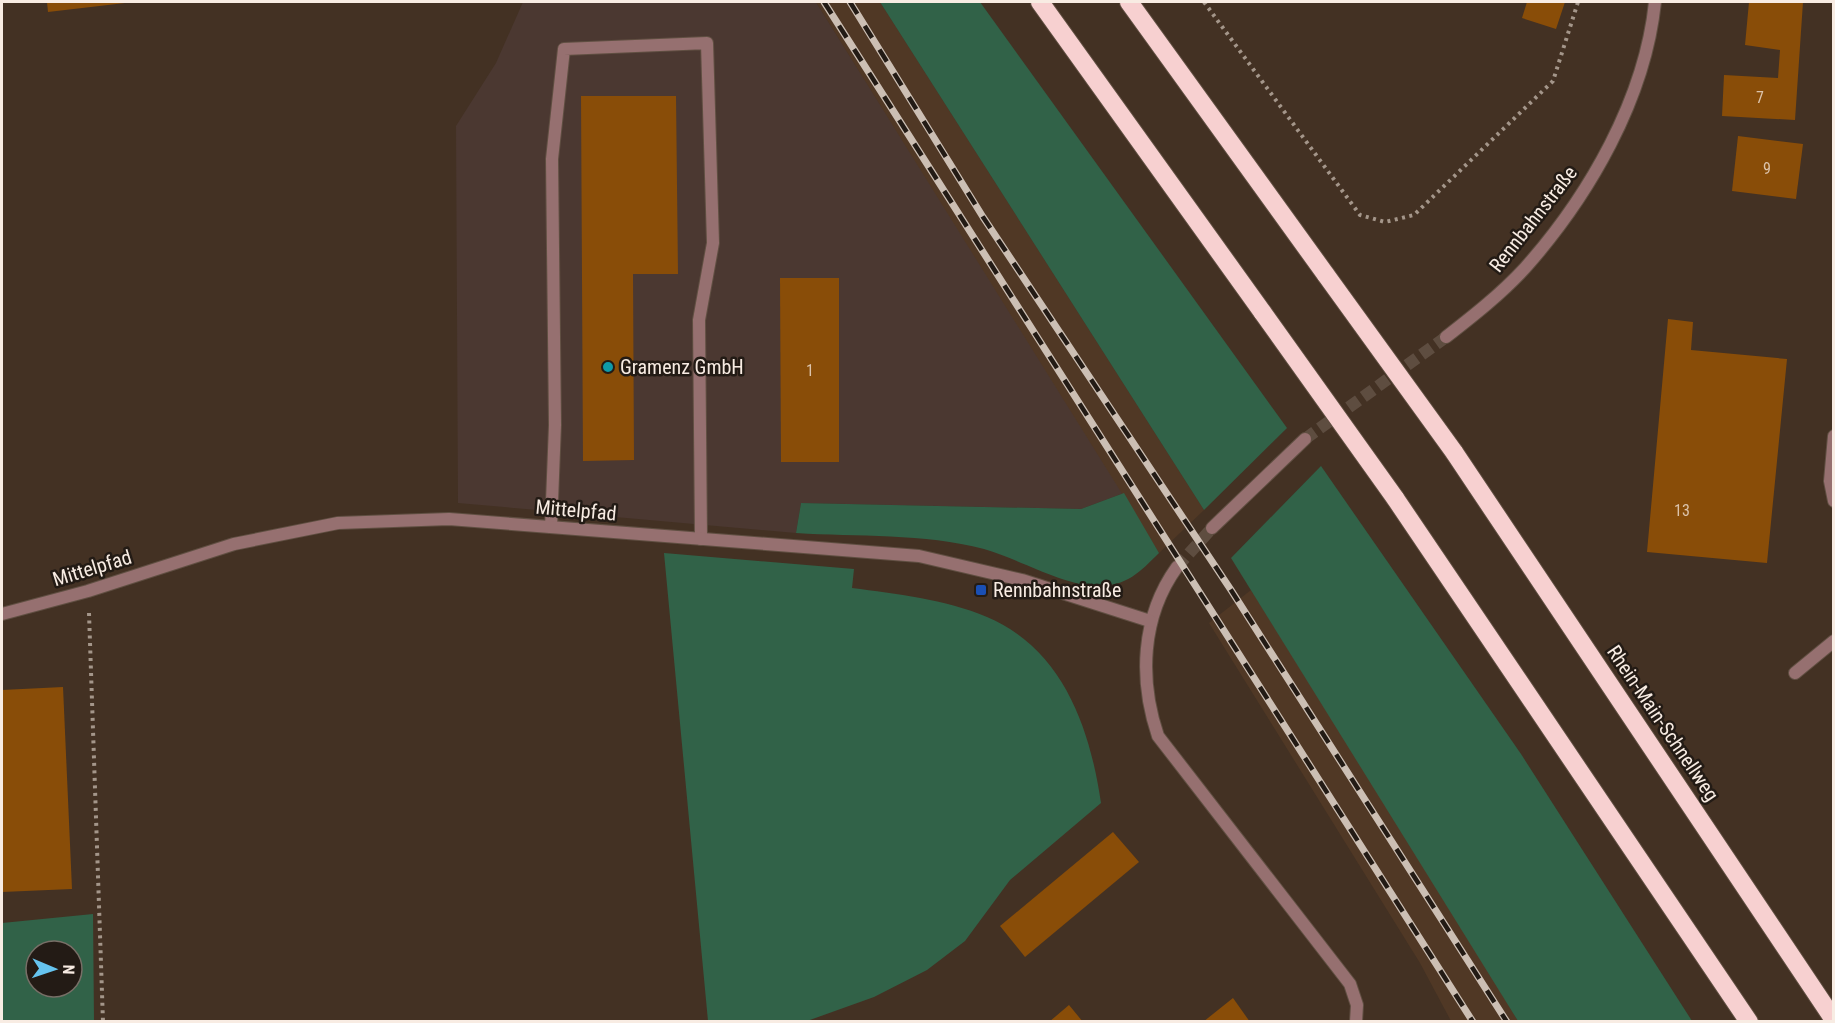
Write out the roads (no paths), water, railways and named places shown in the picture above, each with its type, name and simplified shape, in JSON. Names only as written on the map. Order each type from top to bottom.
[{"type":"highway","points":[[1040,2],[1395,498],[1749,1022]]},
{"type":"highway","name":"Rhein-Main-Schnellweg","points":[[1129,2],[1454,452],[1833,1020]]},
{"type":"street","name":"Rennbahnstraße","points":[[1446,338],[1495,297],[1525,268],[1584,190],[1617,130],[1630,98],[1655,2]]},
{"type":"street","points":[[550,527],[555,425],[552,159],[564,49],[707,44],[713,243],[699,320],[700,539]]},
{"type":"street","points":[[1833,436],[1830,482],[1833,501]]},
{"type":"street","points":[[1212,528],[1305,439]]},
{"type":"street","name":"Mittelpfad","points":[[2,614],[88,591],[234,544],[338,523],[449,519],[919,556],[1022,580],[1150,621]]},
{"type":"street","points":[[1177,567],[1157,598],[1150,621],[1146,689],[1158,736],[1350,984],[1357,1005],[1356,1022]]},
{"type":"street","points":[[1795,673],[1833,640]]},
{"type":"tunnel","points":[[1305,439],[1446,337]]},
{"type":"tunnel","points":[[1177,567],[1212,528]]},
{"type":"railway","points":[[824,2],[1473,1022]]},
{"type":"railway","points":[[850,2],[983,217],[1231,590],[1507,1022]]},
{"type":"place","name":"Gramenz GmbH","points":[[608,367]]},
{"type":"place","name":"Rennbahnstraße","points":[[981,590]]}]
